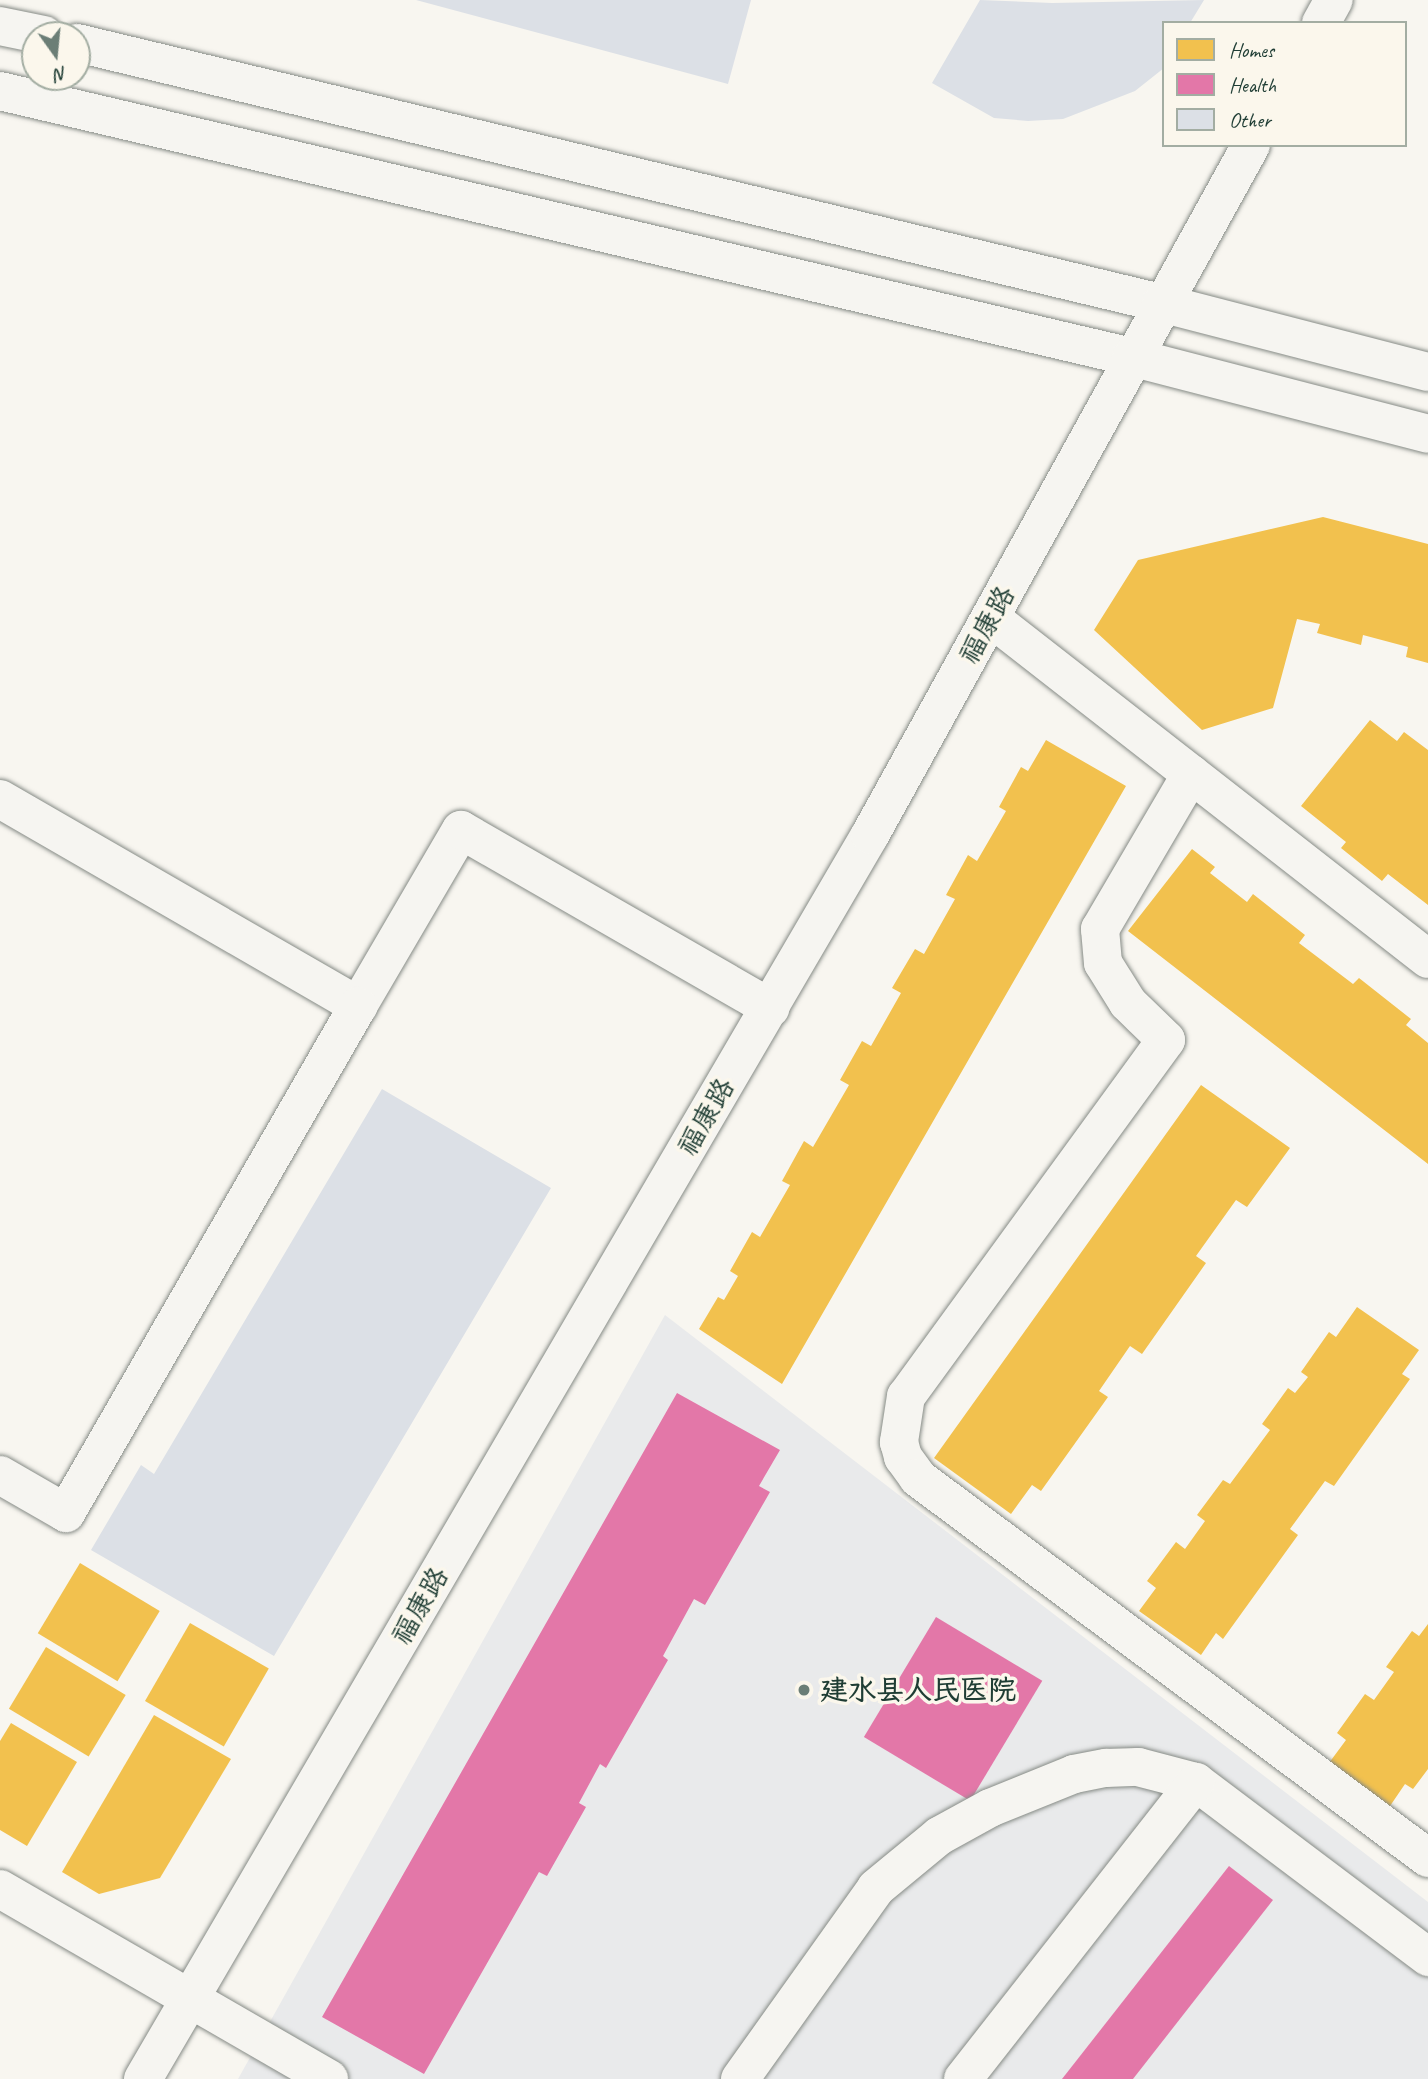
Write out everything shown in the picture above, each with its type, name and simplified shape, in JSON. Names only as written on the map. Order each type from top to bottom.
[{"type":"street","points":[[1322,21],[1334,0]]},
{"type":"street","points":[[0,26],[21,30]]},
{"type":"street","points":[[91,46],[1161,303],[1428,372]]},
{"type":"street","points":[[0,91],[1131,357],[1428,434]]},
{"type":"street","name":"福康路","points":[[143,2079],[770,1008],[991,618],[1131,357],[1250,147]]},
{"type":"street","points":[[991,618],[1428,959]]},
{"type":"street","points":[[1191,774],[1100,929],[1103,963],[1128,1003],[1166,1040],[906,1396],[899,1442],[903,1457],[918,1478],[1428,1858]]},
{"type":"street","points":[[0,799],[358,1006]]},
{"type":"street","points":[[0,1475],[66,1513],[461,830],[770,1008]]},
{"type":"street","points":[[740,2079],[876,1888],[939,1836],[990,1808],[1074,1774],[1138,1767],[1196,1782],[1428,1957]]},
{"type":"street","points":[[962,2079],[1196,1782]]},
{"type":"street","points":[[0,1889],[329,2079]]},
{"type":"shaded area","name":"建水县人民医院","points":[[665,1315],[1428,1902],[1428,2079],[238,2079]]},
{"type":"building: Homes","points":[[1323,517],[1428,544],[1428,663],[1406,657],[1408,647],[1363,635],[1361,645],[1317,633],[1320,624],[1297,619],[1273,708],[1202,730],[1094,630],[1138,560]]},
{"type":"building: Homes","points":[[1370,720],[1397,741],[1404,732],[1428,750],[1428,905],[1388,874],[1382,881],[1341,848],[1346,842],[1301,806]]},
{"type":"building: Homes","points":[[1046,740],[1126,786],[782,1384],[699,1329],[718,1297],[724,1300],[738,1276],[730,1271],[752,1232],[760,1237],[790,1185],[782,1181],[804,1141],[813,1147],[849,1085],[840,1080],[862,1041],[871,1046],[901,993],[892,988],[915,949],[924,954],[955,899],[946,895],[968,855],[977,861],[1006,811],[999,807],[1021,767],[1028,771]]},
{"type":"building: Homes","points":[[1192,849],[1215,867],[1210,873],[1247,902],[1253,894],[1305,935],[1299,943],[1353,984],[1359,978],[1411,1019],[1406,1025],[1428,1043],[1428,1164],[1128,931]]},
{"type":"building: Homes","points":[[1201,1085],[1290,1148],[1247,1207],[1236,1200],[1196,1256],[1206,1263],[1142,1354],[1130,1346],[1099,1391],[1108,1397],[1041,1491],[1032,1485],[1011,1514],[934,1458]]},
{"type":"building: Homes","points":[[1357,1307],[1419,1350],[1402,1374],[1410,1379],[1334,1486],[1325,1481],[1290,1529],[1298,1535],[1223,1639],[1216,1633],[1201,1655],[1139,1611],[1156,1588],[1147,1581],[1176,1542],[1185,1549],[1205,1521],[1197,1515],[1223,1480],[1230,1484],[1270,1430],[1262,1424],[1288,1388],[1295,1393],[1308,1377],[1301,1372],[1329,1332],[1336,1337]]},
{"type":"building: Homes","points":[[80,1563],[160,1611],[117,1681],[38,1633]]},
{"type":"building: Homes","points":[[190,1623],[269,1668],[224,1746],[145,1701]]},
{"type":"building: Homes","points":[[1428,1624],[1428,1769],[1413,1789],[1405,1784],[1390,1806],[1329,1763],[1346,1740],[1337,1733],[1365,1694],[1374,1700],[1394,1672],[1386,1667],[1412,1631],[1419,1636]]},
{"type":"building: Homes","points":[[46,1647],[126,1695],[89,1757],[9,1709]]},
{"type":"building: Homes","points":[[154,1715],[231,1759],[160,1878],[99,1894],[62,1872]]},
{"type":"building: Homes","points":[[11,1723],[77,1762],[27,1846],[0,1830],[0,1741]]},
{"type":"building: Health","points":[[677,1393],[780,1450],[759,1486],[770,1492],[705,1605],[694,1599],[663,1656],[668,1660],[606,1768],[600,1764],[579,1803],[586,1807],[547,1876],[539,1872],[424,2074],[322,2017]]},
{"type":"building: Health","points":[[936,1617],[1042,1681],[970,1801],[864,1737]]},
{"type":"building: Health","points":[[1229,1866],[1273,1900],[1133,2079],[1062,2079]]},
{"type":"building: Other","points":[[416,0],[751,0],[728,84]]},
{"type":"building: Other","points":[[980,0],[1052,3],[1204,0],[1191,21],[1162,21],[1162,70],[1135,91],[1063,119],[1028,121],[994,118],[932,83]]},
{"type":"building: Other","points":[[382,1089],[551,1188],[274,1656],[91,1550],[141,1465],[154,1474]]},
{"type":"place","name":"建水县人民医院","points":[[804,1690]]}]
